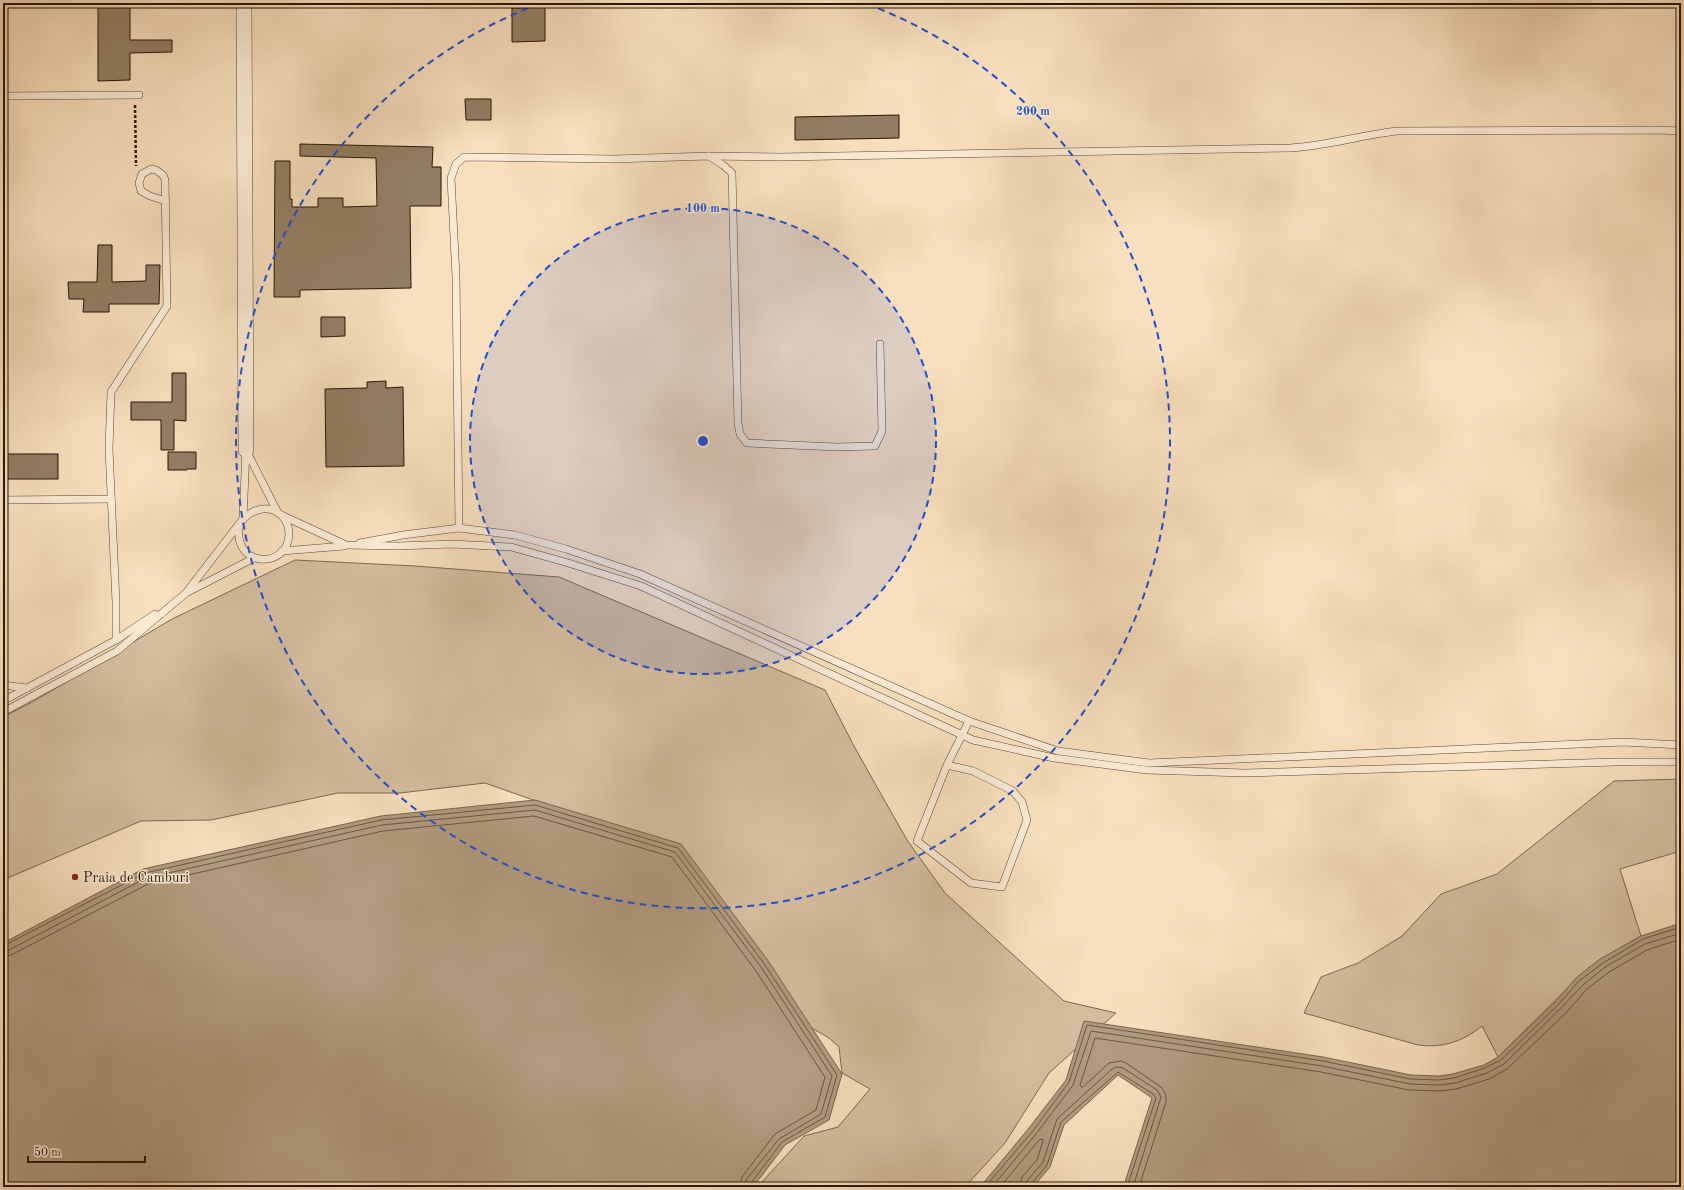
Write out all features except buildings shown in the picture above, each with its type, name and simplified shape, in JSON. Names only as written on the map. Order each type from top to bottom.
[{"type":"street","points":[[244,3],[246,450]]},
{"type":"lane","points":[[3,96],[139,95]]},
{"type":"lane","points":[[459,528],[456,277],[451,178],[456,164],[464,157],[614,159],[709,156],[781,157],[1290,148],[1321,145],[1367,135],[1397,131],[1681,131]]},
{"type":"lane","points":[[709,156],[723,165],[732,174],[738,424],[743,440],[748,443],[837,447],[875,446],[882,431],[880,344]]},
{"type":"lane","points":[[116,640],[116,602],[109,449],[111,392],[167,306],[166,201],[165,180],[160,172],[151,169],[142,174],[139,182],[142,192],[145,195],[166,201]]},
{"type":"lane","points":[[246,450],[288,526],[289,540],[282,551],[269,559],[261,560],[247,554],[239,540],[238,532],[241,522],[246,450]]},
{"type":"lane","points":[[3,500],[111,499]]},
{"type":"lane","points":[[3,712],[117,651],[186,593],[241,522],[253,511],[266,508],[346,545],[398,546],[452,544],[511,547],[641,586],[973,740],[1054,758],[1147,770],[1245,773],[1616,762],[1681,762]]},
{"type":"lane","points":[[282,551],[346,545],[403,535],[459,528],[515,535],[566,549],[640,574],[969,721],[1058,751],[1149,763],[1244,760],[1623,742],[1681,745]]},
{"type":"lane","points":[[3,701],[116,640],[186,593],[254,558]]},
{"type":"lane","points":[[3,685],[27,688]]},
{"type":"lane","points":[[947,765],[973,771],[1013,791],[1022,802],[1027,820],[1002,887],[971,883],[917,841],[947,765],[969,721]]},
{"type":"path","points":[[135,104],[136,168]]},
{"type":"shaded area","points":[[295,560],[415,566],[559,577],[825,690],[855,748],[907,840],[945,893],[1064,1001],[1116,1013],[1049,1073],[1005,1143],[965,1187],[760,1187],[762,1182],[804,1136],[838,1127],[870,1089],[842,1073],[839,1047],[829,1038],[798,1020],[671,856],[620,826],[550,806],[485,783],[400,793],[338,793],[211,820],[141,821],[3,880],[3,717],[34,701],[172,619]]},
{"type":"shaded area","points":[[1681,779],[1681,851],[1620,869],[1641,936],[1588,968],[1498,1057],[1482,1026],[1475,1032],[1452,1043],[1427,1046],[1418,1045],[1304,1013],[1321,977],[1358,963],[1402,936],[1441,894],[1497,874],[1614,781]]},
{"type":"water","points":[[535,800],[681,844],[769,962],[842,1074],[829,1120],[785,1145],[753,1187],[3,1187],[3,943],[143,869],[381,816]]},
{"type":"water","points":[[1681,923],[1681,1187],[1122,1187],[1125,1182],[1152,1098],[1118,1075],[1064,1125],[1050,1167],[1033,1187],[980,1187],[1029,1128],[1066,1080],[1084,1021],[1323,1057],[1411,1075],[1439,1076],[1453,1074],[1484,1065],[1498,1057],[1555,1002],[1576,978],[1600,959],[1641,936]]},
{"type":"place","name":"Praia de Camburi","points":[[75,877]]}]
